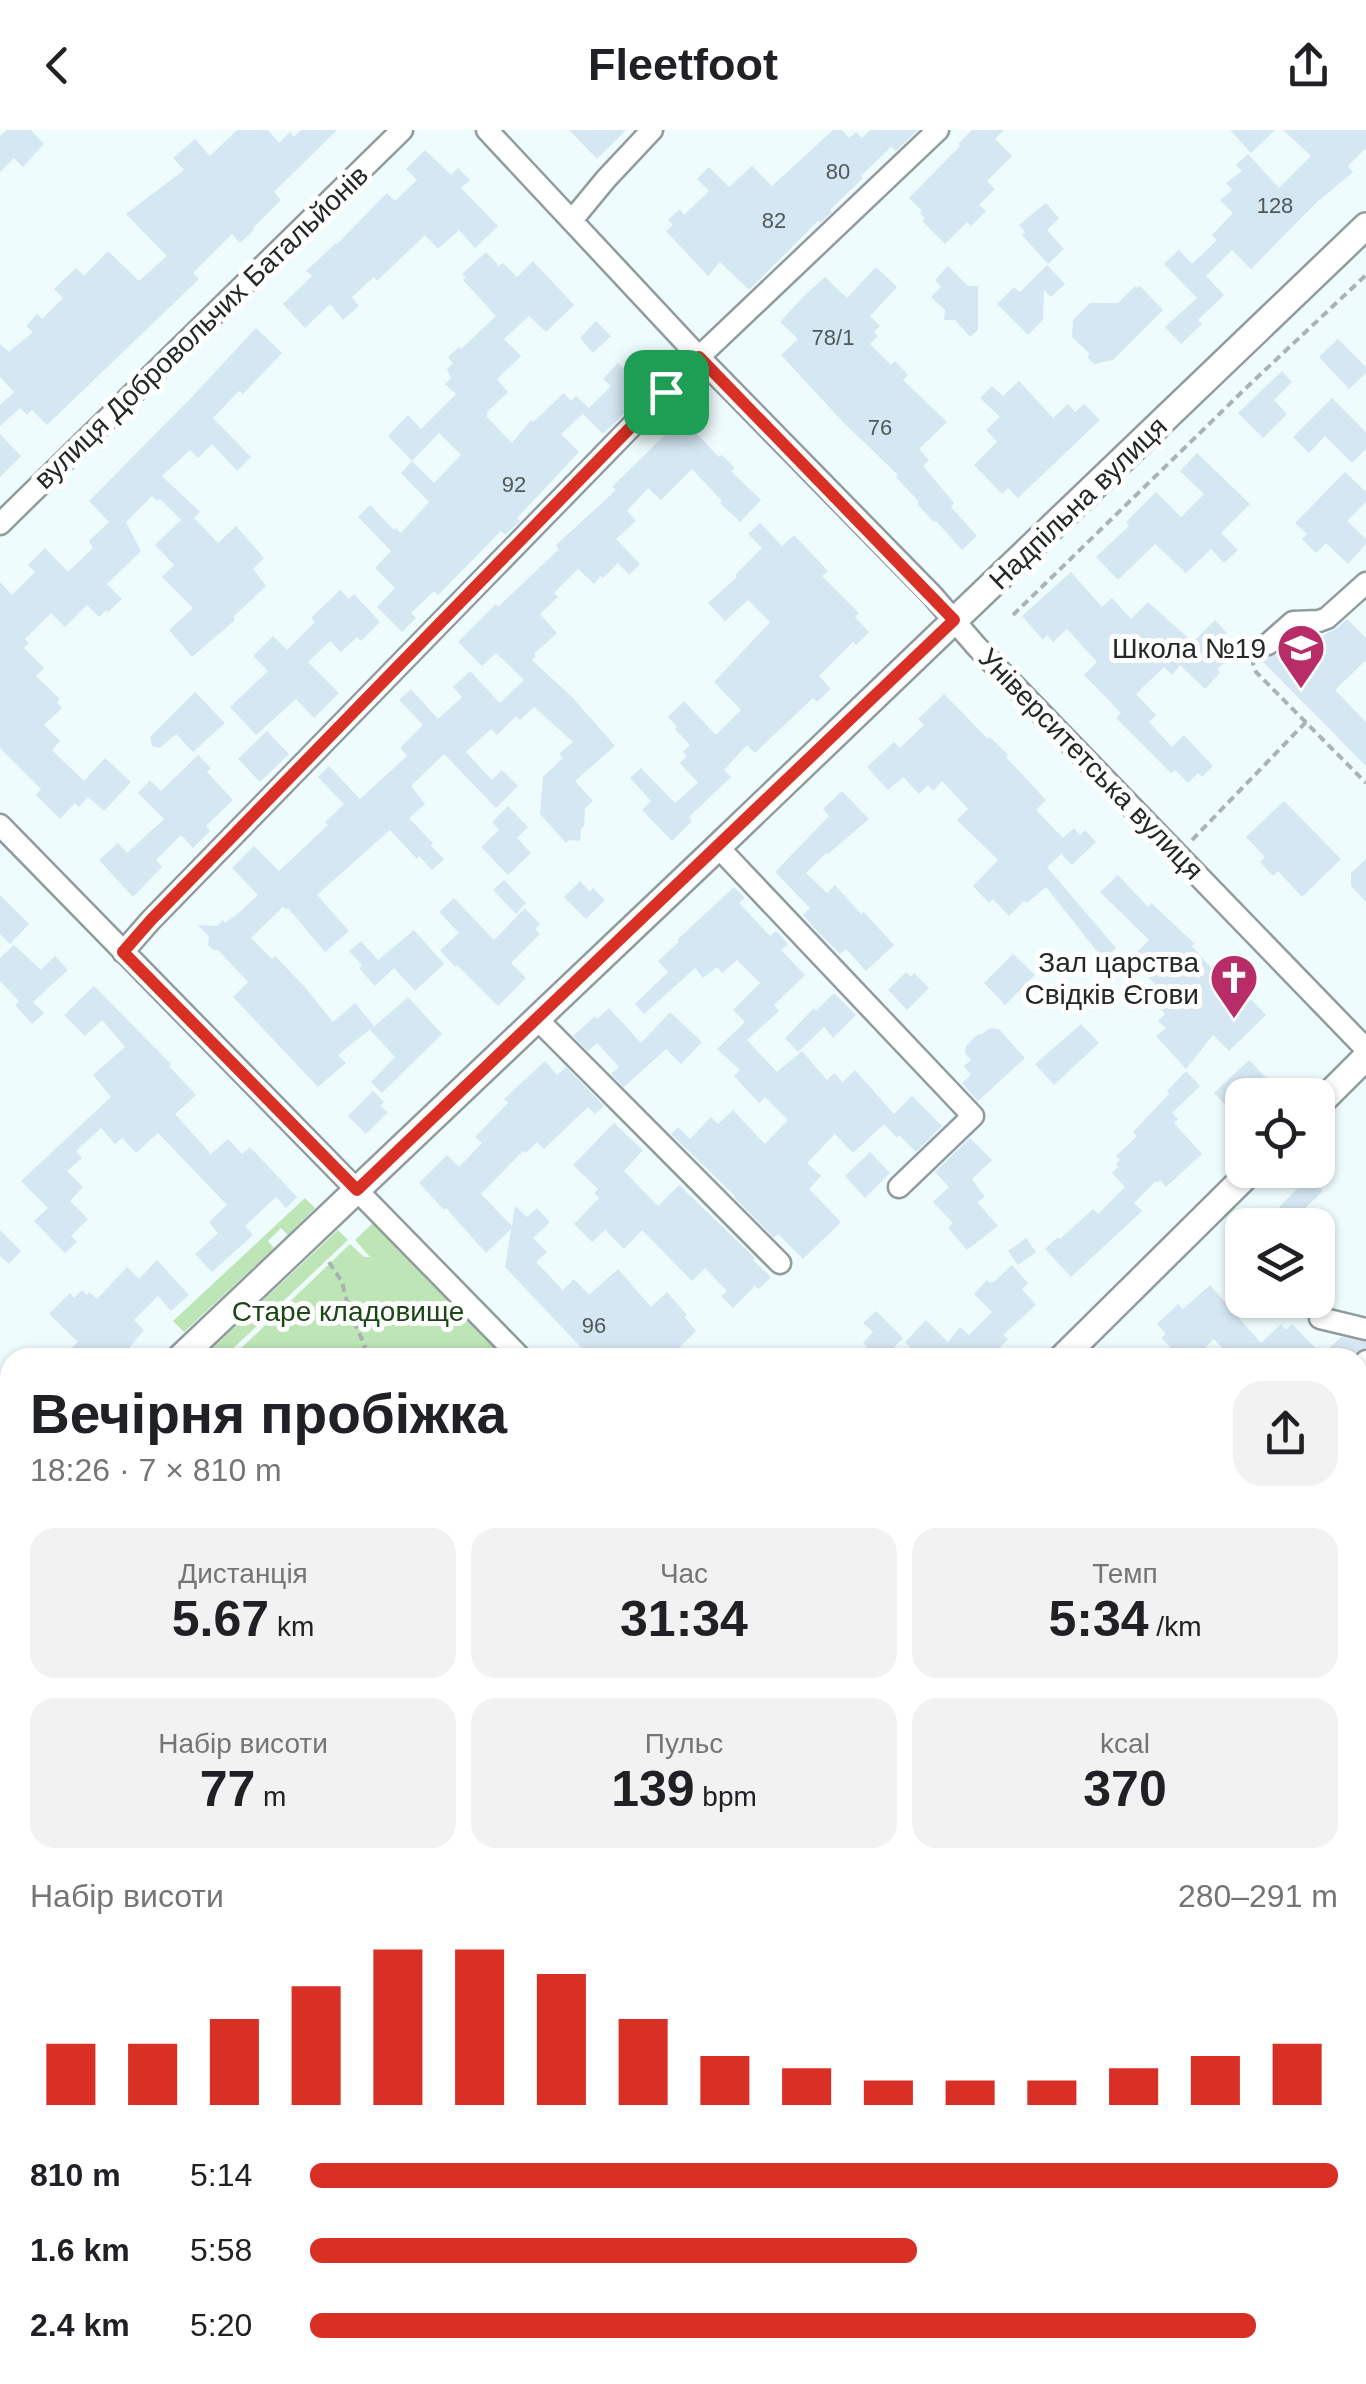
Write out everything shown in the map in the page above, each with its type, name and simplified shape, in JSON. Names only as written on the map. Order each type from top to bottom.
[{"type":"main road","name":"Надпільна вулиця","points":[[191,1348],[1366,226]]},
{"type":"main road","points":[[1335,1088],[1366,1057]]},
{"type":"main road","points":[[1072,1348],[1234,1188]]},
{"type":"street","name":"вулиця Добровольчих Батальйонів","points":[[0,524],[402,130]]},
{"type":"street","name":"Університетська вулиця","points":[[487,130],[699,357],[1366,1049]]},
{"type":"street","points":[[572,219],[652,130]]},
{"type":"street","points":[[123,952],[699,357],[938,130]]},
{"type":"street","points":[[1268,644],[1293,622],[1327,618],[1366,583]]},
{"type":"street","points":[[0,825],[511,1348]]},
{"type":"street","points":[[718,847],[973,1116],[899,1187]]},
{"type":"street","points":[[536,1019],[780,1263]]},
{"type":"street","points":[[1320,1318],[1366,1329]]},
{"type":"path","points":[[1013,615],[1366,275]]},
{"type":"path","points":[[1268,644],[1254,659],[1254,668],[1366,783]]},
{"type":"path","points":[[1179,854],[1306,722]]},
{"type":"path","points":[[329,1262],[342,1282],[364,1348]]},
{"type":"green space","points":[[305,1198],[315,1208],[288,1235],[281,1228],[268,1241],[274,1248],[184,1332],[173,1321]]},
{"type":"green space","name":"Старе кладовище","points":[[373,1223],[497,1348],[241,1348],[350,1244],[364,1257],[370,1257],[355,1240]]},
{"type":"green space","points":[[338,1230],[348,1240],[234,1348],[213,1348]]},
{"type":"building","points":[[7,130],[31,130],[44,144],[23,167],[14,158],[0,172],[0,136]]},
{"type":"building","points":[[237,130],[268,130],[279,143],[290,132],[294,137],[301,130],[337,130],[274,192],[281,200],[254,230],[240,243],[232,234],[193,273],[199,279],[47,425],[32,410],[27,415],[20,408],[0,426],[0,405],[14,392],[0,377],[0,344],[9,352],[33,332],[26,326],[37,314],[42,319],[63,298],[54,289],[76,268],[84,276],[108,251],[139,281],[167,256],[126,214],[184,170],[173,158],[195,139],[210,156]]},
{"type":"building","points":[[569,130],[626,130],[597,159]]},
{"type":"building","points":[[833,130],[842,130],[849,138],[856,132],[862,138],[870,130],[918,130],[896,151],[891,147],[832,212],[818,221],[749,290],[720,262],[708,276],[666,231],[673,225],[668,220],[680,209],[684,215],[709,191],[697,179],[709,167],[729,187],[752,166],[772,186]]},
{"type":"building","points":[[972,130],[1004,130],[995,139],[1012,156],[987,181],[995,189],[979,205],[986,211],[971,226],[967,222],[945,244],[922,221],[922,211],[909,198]]},
{"type":"building","points":[[1230,130],[1275,130],[1251,153]]},
{"type":"building","points":[[1283,130],[1366,130],[1366,148],[1348,166],[1353,172],[1316,203],[1251,269],[1232,250],[1206,276],[1224,295],[1198,320],[1202,324],[1181,344],[1165,327],[1197,298],[1164,264],[1179,250],[1192,264],[1217,240],[1212,235],[1233,213],[1220,200],[1232,190],[1226,183],[1242,171],[1236,165],[1248,154],[1279,188],[1311,156]]},
{"type":"building","points":[[425,150],[451,175],[458,168],[470,180],[461,188],[498,226],[475,248],[459,230],[438,249],[425,235],[377,281],[374,277],[352,297],[359,306],[343,320],[330,304],[305,328],[283,304],[312,276],[306,271],[387,193],[395,201],[417,180],[406,169]]},
{"type":"building","points":[[1046,203],[1059,218],[1047,230],[1064,249],[1048,264],[1022,235],[1025,232],[1019,225]]},
{"type":"building","points":[[486,252],[517,277],[533,261],[574,305],[546,332],[529,316],[504,339],[521,356],[497,379],[508,392],[486,416],[512,443],[531,420],[564,393],[571,401],[576,396],[589,408],[611,386],[603,379],[618,363],[623,368],[628,364],[647,383],[642,388],[646,392],[603,434],[585,412],[561,434],[579,452],[517,518],[520,521],[505,535],[501,531],[438,595],[434,591],[411,613],[416,618],[402,632],[377,607],[395,588],[375,568],[391,551],[358,517],[370,505],[401,533],[429,502],[401,473],[412,461],[388,436],[408,415],[421,429],[456,394],[445,384],[451,378],[447,369],[453,363],[448,357],[496,316],[462,274]],"holes":[[[439,433],[461,455],[434,483],[412,461]]]},
{"type":"building","points":[[1047,265],[1065,284],[1051,297],[1044,290],[1043,320],[1028,335],[997,304],[1014,287],[1020,292]]},
{"type":"building","points":[[948,266],[968,286],[978,286],[978,330],[970,337],[955,320],[944,320],[945,310],[931,297],[941,287],[935,280]]},
{"type":"building","points":[[876,267],[897,287],[870,316],[880,326],[874,332],[878,336],[870,344],[891,365],[895,361],[908,375],[903,380],[947,422],[919,449],[929,460],[923,466],[977,536],[962,550],[917,504],[898,475],[781,355],[798,339],[780,322],[803,297],[825,277],[847,298]]},
{"type":"building","points":[[1135,286],[1140,286],[1163,310],[1113,360],[1094,364],[1089,353],[1072,337],[1073,320],[1090,303],[1118,303]]},
{"type":"building","points":[[596,321],[611,336],[593,353],[580,338]]},
{"type":"building","points":[[256,328],[282,353],[243,394],[239,391],[213,418],[251,457],[237,471],[212,444],[198,458],[190,450],[162,476],[200,512],[194,518],[218,543],[236,526],[264,558],[253,569],[266,586],[233,617],[235,620],[192,657],[169,630],[193,608],[162,577],[174,565],[155,545],[181,520],[152,496],[126,522],[141,551],[107,584],[122,599],[99,617],[87,605],[65,627],[51,613],[25,639],[29,643],[24,648],[44,668],[36,676],[60,699],[57,702],[62,708],[44,725],[60,741],[52,750],[84,781],[105,758],[131,782],[104,811],[88,797],[79,807],[75,803],[60,819],[36,795],[41,789],[0,748],[0,582],[12,595],[35,572],[28,565],[45,548],[68,572],[93,548],[89,541],[109,522],[89,501]]},
{"type":"building","points":[[1338,339],[1366,367],[1366,373],[1349,389],[1319,357]]},
{"type":"building","points":[[1282,371],[1292,382],[1274,400],[1287,414],[1263,438],[1238,413]]},
{"type":"building","points":[[1019,381],[1053,418],[1068,404],[1075,412],[1084,404],[1100,420],[1018,498],[1008,488],[1002,494],[974,465],[997,442],[986,430],[1000,417],[980,398],[992,386],[1003,396]]},
{"type":"building","points":[[1332,398],[1366,432],[1366,449],[1352,463],[1325,436],[1309,453],[1293,437]]},
{"type":"building","points":[[682,418],[735,468],[731,471],[761,500],[740,522],[692,469],[661,500],[648,488],[627,511],[636,521],[616,539],[640,564],[629,575],[618,563],[594,584],[578,569],[540,614],[557,633],[532,660],[573,698],[615,746],[575,781],[593,801],[585,808],[580,841],[566,843],[540,814],[543,777],[573,742],[534,707],[520,720],[516,716],[497,735],[491,729],[466,752],[492,780],[502,770],[518,786],[496,808],[444,754],[411,786],[425,804],[409,818],[444,859],[432,870],[390,830],[317,895],[349,931],[325,952],[283,907],[251,938],[272,959],[275,956],[333,1022],[355,1003],[374,1026],[338,1055],[346,1063],[318,1087],[233,997],[248,982],[218,950],[208,945],[209,937],[198,925],[217,926],[223,920],[225,923],[258,895],[232,868],[254,846],[279,871],[328,825],[325,822],[344,804],[318,777],[329,766],[360,799],[407,756],[400,748],[423,725],[399,700],[411,689],[438,719],[462,697],[453,687],[470,671],[500,703],[524,680],[496,653],[482,666],[458,642],[559,549],[556,545],[616,490],[612,487]]},
{"type":"building","points":[[0,434],[21,456],[0,477]]},
{"type":"building","points":[[1197,453],[1250,504],[1221,533],[1238,550],[1224,563],[1211,549],[1186,573],[1155,544],[1118,580],[1096,557],[1129,526],[1126,522],[1156,492],[1181,517],[1204,494],[1180,471]]},
{"type":"building","points":[[1345,472],[1366,492],[1366,502],[1347,521],[1366,539],[1366,544],[1348,564],[1326,543],[1316,553],[1302,539],[1307,534],[1295,523]]},
{"type":"building","points":[[760,523],[782,546],[794,535],[828,571],[822,576],[859,613],[855,617],[869,632],[856,645],[853,642],[819,676],[831,689],[817,702],[813,698],[755,753],[747,745],[724,770],[731,777],[689,817],[692,821],[672,841],[642,810],[651,801],[630,778],[641,768],[675,803],[698,783],[680,763],[690,745],[668,717],[684,701],[716,735],[741,710],[714,682],[770,622],[748,600],[725,621],[708,603],[762,548],[748,534]]},
{"type":"building","points":[[1071,572],[1102,607],[1112,598],[1131,619],[1148,602],[1193,642],[1215,620],[1227,633],[1214,646],[1227,660],[1205,689],[1180,665],[1172,675],[1164,667],[1136,694],[1156,715],[1149,722],[1172,747],[1184,735],[1213,766],[1202,777],[1198,773],[1188,783],[1175,770],[1171,773],[1116,718],[1121,713],[1084,675],[1097,662],[1067,629],[1053,642],[1047,635],[1043,640],[1022,616]]},
{"type":"building","points":[[340,590],[349,599],[354,594],[380,622],[361,641],[357,637],[341,652],[330,641],[308,662],[339,693],[314,718],[296,699],[256,735],[230,707],[268,671],[253,656],[273,636],[287,650],[315,622],[311,618]]},
{"type":"building","points":[[1347,619],[1366,638],[1366,660],[1335,690],[1366,722],[1366,766],[1262,661],[1289,644],[1302,657]]},
{"type":"building","points":[[195,692],[225,723],[193,752],[176,734],[160,748],[152,746],[150,737]]},
{"type":"building","points":[[944,694],[1008,755],[1046,800],[1036,810],[1063,838],[1074,828],[1080,835],[1085,830],[1096,842],[1072,865],[1061,854],[1047,867],[1116,948],[1103,959],[1046,887],[1009,916],[973,886],[998,860],[957,820],[968,809],[942,781],[933,791],[928,785],[919,794],[903,777],[888,790],[867,767],[894,742],[900,748],[924,725],[918,719]]},
{"type":"building","points":[[267,731],[289,754],[260,782],[238,759]]},
{"type":"building","points":[[198,755],[211,768],[207,772],[233,800],[206,826],[210,831],[193,848],[181,835],[156,860],[162,867],[133,897],[99,860],[118,843],[127,853],[164,819],[138,793],[150,780],[161,791]]},
{"type":"building","points":[[842,791],[869,819],[806,873],[827,893],[835,885],[894,945],[866,971],[846,949],[840,954],[817,931],[803,915],[810,908],[775,872],[829,816],[823,809]]},
{"type":"building","points":[[1284,801],[1341,859],[1302,897],[1278,871],[1273,876],[1260,862],[1265,857],[1246,837]]},
{"type":"building","points":[[508,806],[528,827],[517,838],[531,853],[508,875],[481,847],[499,830],[492,822]]},
{"type":"building","points":[[1366,859],[1366,902],[1351,886],[1351,873]]},
{"type":"building","points":[[1118,875],[1148,907],[1151,903],[1195,944],[1192,946],[1232,992],[1238,986],[1266,1015],[1229,1051],[1213,1035],[1186,1069],[1156,1036],[1166,1028],[1158,1021],[1165,1014],[1153,1002],[1163,992],[1142,971],[1134,978],[1123,967],[1149,940],[1100,892]]},
{"type":"building","points":[[504,880],[526,903],[516,914],[493,890]]},
{"type":"building","points":[[580,881],[605,900],[586,919],[564,897]]},
{"type":"building","points":[[734,887],[745,898],[739,903],[770,936],[776,931],[788,944],[781,950],[805,975],[774,1005],[779,1011],[747,1040],[777,1072],[802,1051],[827,1080],[834,1073],[843,1082],[855,1070],[894,1114],[912,1096],[942,1126],[916,1152],[884,1124],[853,1153],[835,1134],[807,1163],[821,1176],[809,1189],[841,1222],[803,1259],[778,1234],[774,1238],[671,1134],[678,1127],[690,1139],[711,1117],[718,1124],[733,1110],[765,1144],[788,1120],[765,1097],[759,1103],[734,1076],[740,1070],[717,1049],[745,1022],[733,1010],[760,983],[737,960],[722,973],[717,967],[703,978],[695,968],[644,1014],[635,1004],[668,972],[658,961]]},
{"type":"building","points":[[0,895],[29,924],[10,944],[0,934]]},
{"type":"building","points":[[454,898],[494,940],[525,908],[540,924],[535,929],[540,934],[511,963],[526,978],[498,1006],[440,950],[459,933],[439,912]]},
{"type":"building","points":[[414,930],[444,964],[415,991],[394,968],[375,986],[349,951],[361,941],[378,960]]},
{"type":"building","points":[[14,945],[41,970],[55,956],[68,970],[33,1002],[44,1013],[32,1024],[15,1005],[19,1001],[0,981],[0,958]]},
{"type":"building","points":[[1013,954],[1035,975],[1005,1005],[984,983]]},
{"type":"building","points":[[906,972],[911,977],[914,973],[929,988],[907,1010],[888,990]]},
{"type":"building","points":[[94,986],[196,1095],[175,1114],[211,1154],[228,1139],[242,1154],[250,1147],[297,1197],[286,1208],[276,1197],[245,1226],[253,1235],[212,1272],[195,1254],[218,1233],[209,1222],[227,1205],[158,1133],[136,1153],[122,1138],[115,1144],[101,1128],[76,1151],[82,1158],[67,1171],[83,1187],[70,1201],[88,1219],[71,1236],[77,1242],[65,1253],[34,1221],[48,1208],[21,1181],[111,1097],[93,1075],[125,1047],[102,1020],[85,1036],[64,1015]]},
{"type":"building","points":[[834,993],[856,1015],[833,1038],[824,1027],[798,1052],[785,1038]]},
{"type":"building","points":[[408,997],[442,1034],[382,1093],[371,1082],[395,1057],[370,1030]]},
{"type":"building","points":[[609,1008],[641,1043],[670,1012],[702,1042],[681,1064],[666,1049],[624,1087],[611,1074],[619,1067],[597,1043],[588,1051],[573,1036]]},
{"type":"building","points":[[1081,1024],[1099,1043],[1054,1085],[1035,1064]]},
{"type":"building","points":[[990,1028],[999,1029],[1025,1058],[978,1101],[962,1083],[971,1075],[964,1066],[971,1060],[965,1053],[966,1046]]},
{"type":"building","points":[[1249,1060],[1266,1078],[1230,1078]]},
{"type":"building","points":[[545,1061],[557,1075],[566,1067],[604,1106],[595,1114],[588,1107],[544,1149],[537,1142],[526,1153],[523,1151],[481,1194],[512,1226],[515,1206],[527,1217],[537,1208],[550,1222],[533,1238],[547,1252],[536,1262],[563,1290],[574,1279],[589,1295],[618,1269],[651,1307],[667,1292],[696,1331],[679,1348],[582,1348],[505,1267],[511,1229],[486,1253],[419,1183],[447,1155],[459,1167],[482,1143],[475,1137],[508,1103],[504,1099]]},
{"type":"building","points":[[1186,1071],[1200,1086],[1172,1113],[1178,1119],[1174,1123],[1202,1154],[1166,1187],[1156,1181],[1134,1203],[1142,1211],[1071,1277],[1045,1249],[1093,1209],[1098,1214],[1125,1187],[1112,1173],[1120,1160],[1116,1156],[1137,1136],[1133,1132]]},
{"type":"building","points":[[1225,1083],[1225,1105],[1214,1093]]},
{"type":"building","points":[[373,1091],[384,1102],[380,1106],[388,1112],[366,1134],[348,1116]]},
{"type":"building","points":[[614,1123],[643,1150],[624,1171],[658,1206],[679,1185],[771,1277],[759,1289],[755,1286],[733,1308],[721,1296],[727,1291],[705,1268],[692,1281],[642,1230],[624,1249],[605,1230],[592,1242],[574,1224],[599,1198],[594,1193],[598,1189],[573,1165]]},
{"type":"building","points":[[970,1138],[992,1160],[972,1179],[985,1197],[977,1202],[998,1226],[967,1250],[948,1228],[953,1223],[933,1202],[949,1187],[935,1172]]},
{"type":"building","points":[[870,1152],[890,1173],[865,1198],[845,1176]]},
{"type":"building","points":[[1298,1188],[1323,1191],[1307,1208],[1279,1207]]},
{"type":"building","points":[[0,1230],[21,1251],[9,1264],[0,1256]]},
{"type":"building","points":[[1026,1238],[1036,1252],[1018,1265],[1008,1251]]},
{"type":"building","points":[[157,1260],[189,1295],[171,1311],[158,1296],[134,1320],[144,1330],[129,1348],[72,1348],[78,1342],[49,1314],[70,1293],[74,1298],[82,1290],[97,1299],[127,1267],[139,1279]]},
{"type":"building","points":[[1012,1265],[1028,1283],[1022,1289],[1036,1305],[1003,1335],[1008,1339],[999,1348],[911,1348],[905,1342],[926,1320],[948,1342],[960,1327],[969,1335],[992,1312],[974,1294],[987,1280],[994,1282]]},
{"type":"building","points":[[1210,1285],[1225,1302],[1225,1318],[1239,1318],[1261,1343],[1281,1324],[1286,1330],[1292,1324],[1315,1348],[1222,1348],[1214,1339],[1205,1348],[1171,1348],[1161,1338],[1166,1334],[1157,1324],[1178,1304],[1183,1309]]},
{"type":"building","points":[[876,1311],[903,1338],[894,1348],[868,1348],[863,1343],[873,1332],[863,1323]]},
{"type":"building","points":[[1341,1337],[1366,1342],[1366,1348],[1329,1348]]},
{"type":"place","name":"Школа №19","points":[[1301,690]]},
{"type":"place","name":"Зал царства Свідків Єгови","points":[[1234,1020]]},
{"type":"route","points":[[699,357],[954,620],[357,1190],[123,952],[666,392],[699,357]]}]
